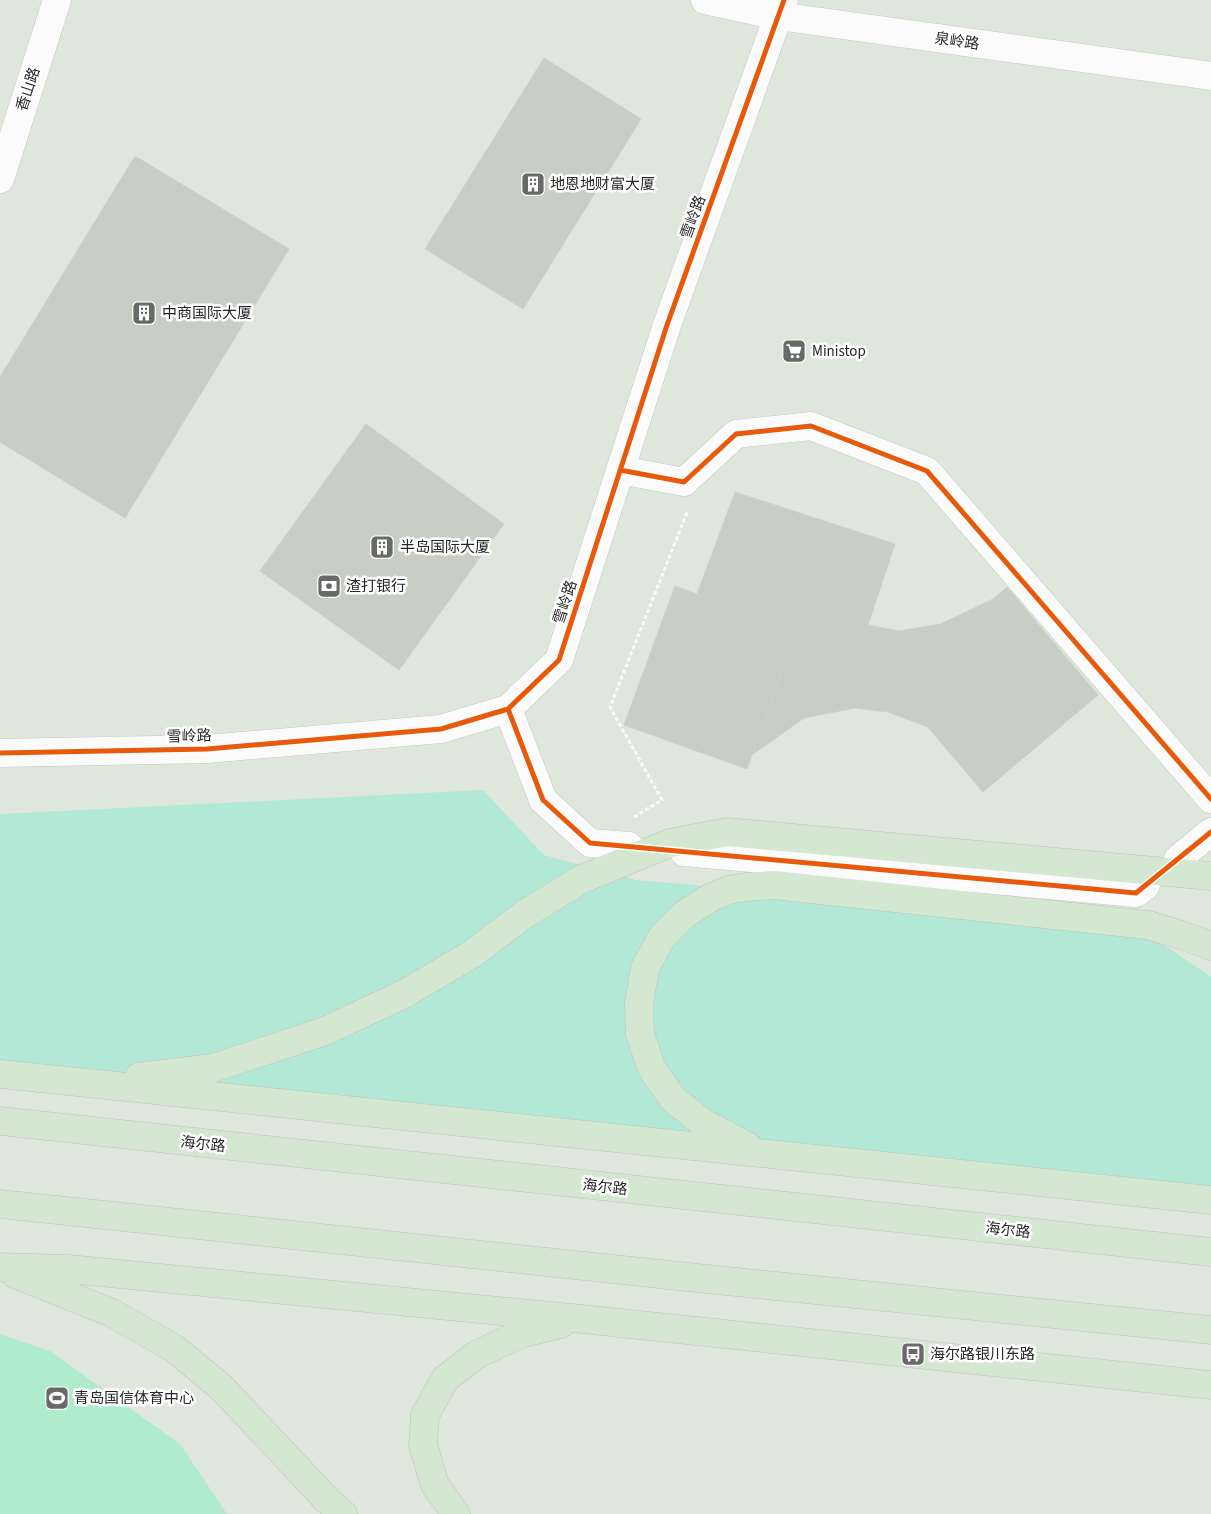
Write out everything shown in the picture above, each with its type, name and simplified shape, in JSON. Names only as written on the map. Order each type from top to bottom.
[{"type":"main road","points":[[92,1083],[214,1068],[325,1031],[404,994],[472,954],[525,914],[582,879],[670,843],[727,832],[1211,876]]},
{"type":"main road","points":[[759,1152],[702,1122],[673,1099],[652,1069],[640,1034],[639,1003],[645,968],[662,937],[685,914],[710,898],[728,890],[774,886],[1148,925],[1182,934],[1211,946]]},
{"type":"main road","points":[[0,1074],[1211,1200]]},
{"type":"main road","name":"海尔路","points":[[0,1121],[394,1166],[1211,1252]]},
{"type":"main road","points":[[0,1204],[1211,1330]]},
{"type":"main road","points":[[0,1268],[68,1269],[582,1319],[1211,1384]]},
{"type":"main road","points":[[0,1268],[112,1313],[175,1349],[222,1388],[326,1499],[343,1514]]},
{"type":"main road","points":[[456,1514],[435,1485],[423,1445],[425,1415],[445,1379],[476,1354],[520,1334],[582,1319]]},
{"type":"street","name":"香山路","points":[[0,179],[57,0]]},
{"type":"street","name":"泉岭路","points":[[705,0],[781,8],[1211,76]]},
{"type":"street","name":"雪岭路","points":[[0,753],[207,749],[431,730],[441,729],[508,709],[559,660],[667,326],[781,8]]},
{"type":"street","points":[[620,470],[684,482],[736,434],[811,426],[927,471],[1211,799]]},
{"type":"street","points":[[508,709],[543,800],[590,843],[629,846]]},
{"type":"street","points":[[1178,859],[1211,832]]},
{"type":"street","points":[[684,852],[1136,893],[1146,885]]},
{"type":"path","points":[[630,819],[662,800],[610,707],[689,506]]},
{"type":"green space","points":[[483,790],[544,855],[636,880],[1132,923],[1211,977],[1211,1194],[0,1069],[0,814]]},
{"type":"green space","name":"青岛国信体育中心","points":[[0,1334],[50,1351],[180,1444],[227,1514],[0,1514]]},
{"type":"building","name":"地恩地财富大厦","points":[[544,58],[641,119],[523,309],[425,249]]},
{"type":"building","name":"中商国际大厦","points":[[135,156],[289,249],[125,518],[0,442],[0,377]]},
{"type":"building","name":"半岛国际大厦","points":[[366,424],[504,524],[399,670],[260,571]]},
{"type":"building","points":[[735,492],[895,544],[868,625],[899,631],[941,624],[995,598],[892,685],[928,727],[888,712],[855,708],[804,718],[752,755],[797,631],[697,594]]},
{"type":"building","points":[[675,586],[797,631],[747,769],[624,725]]},
{"type":"building","points":[[1007,587],[1098,695],[983,792],[892,685]]},
{"type":"cycle path","points":[[0,753],[207,749],[441,729],[508,709],[559,660],[667,325],[784,0]]},
{"type":"cycle path","points":[[620,470],[684,482],[736,434],[811,426],[927,471],[1211,799]]},
{"type":"cycle path","points":[[508,709],[543,800],[590,843],[1136,893],[1211,832]]},
{"type":"place","name":"地恩地财富大厦","points":[[533,184]]},
{"type":"place","name":"中商国际大厦","points":[[144,313]]},
{"type":"place","name":"Ministop","points":[[794,351]]},
{"type":"place","name":"半岛国际大厦","points":[[382,547]]},
{"type":"place","name":"渣打银行","points":[[329,586]]},
{"type":"place","name":"海尔路银川东路","points":[[913,1354]]},
{"type":"place","name":"青岛国信体育中心","points":[[57,1398]]}]
